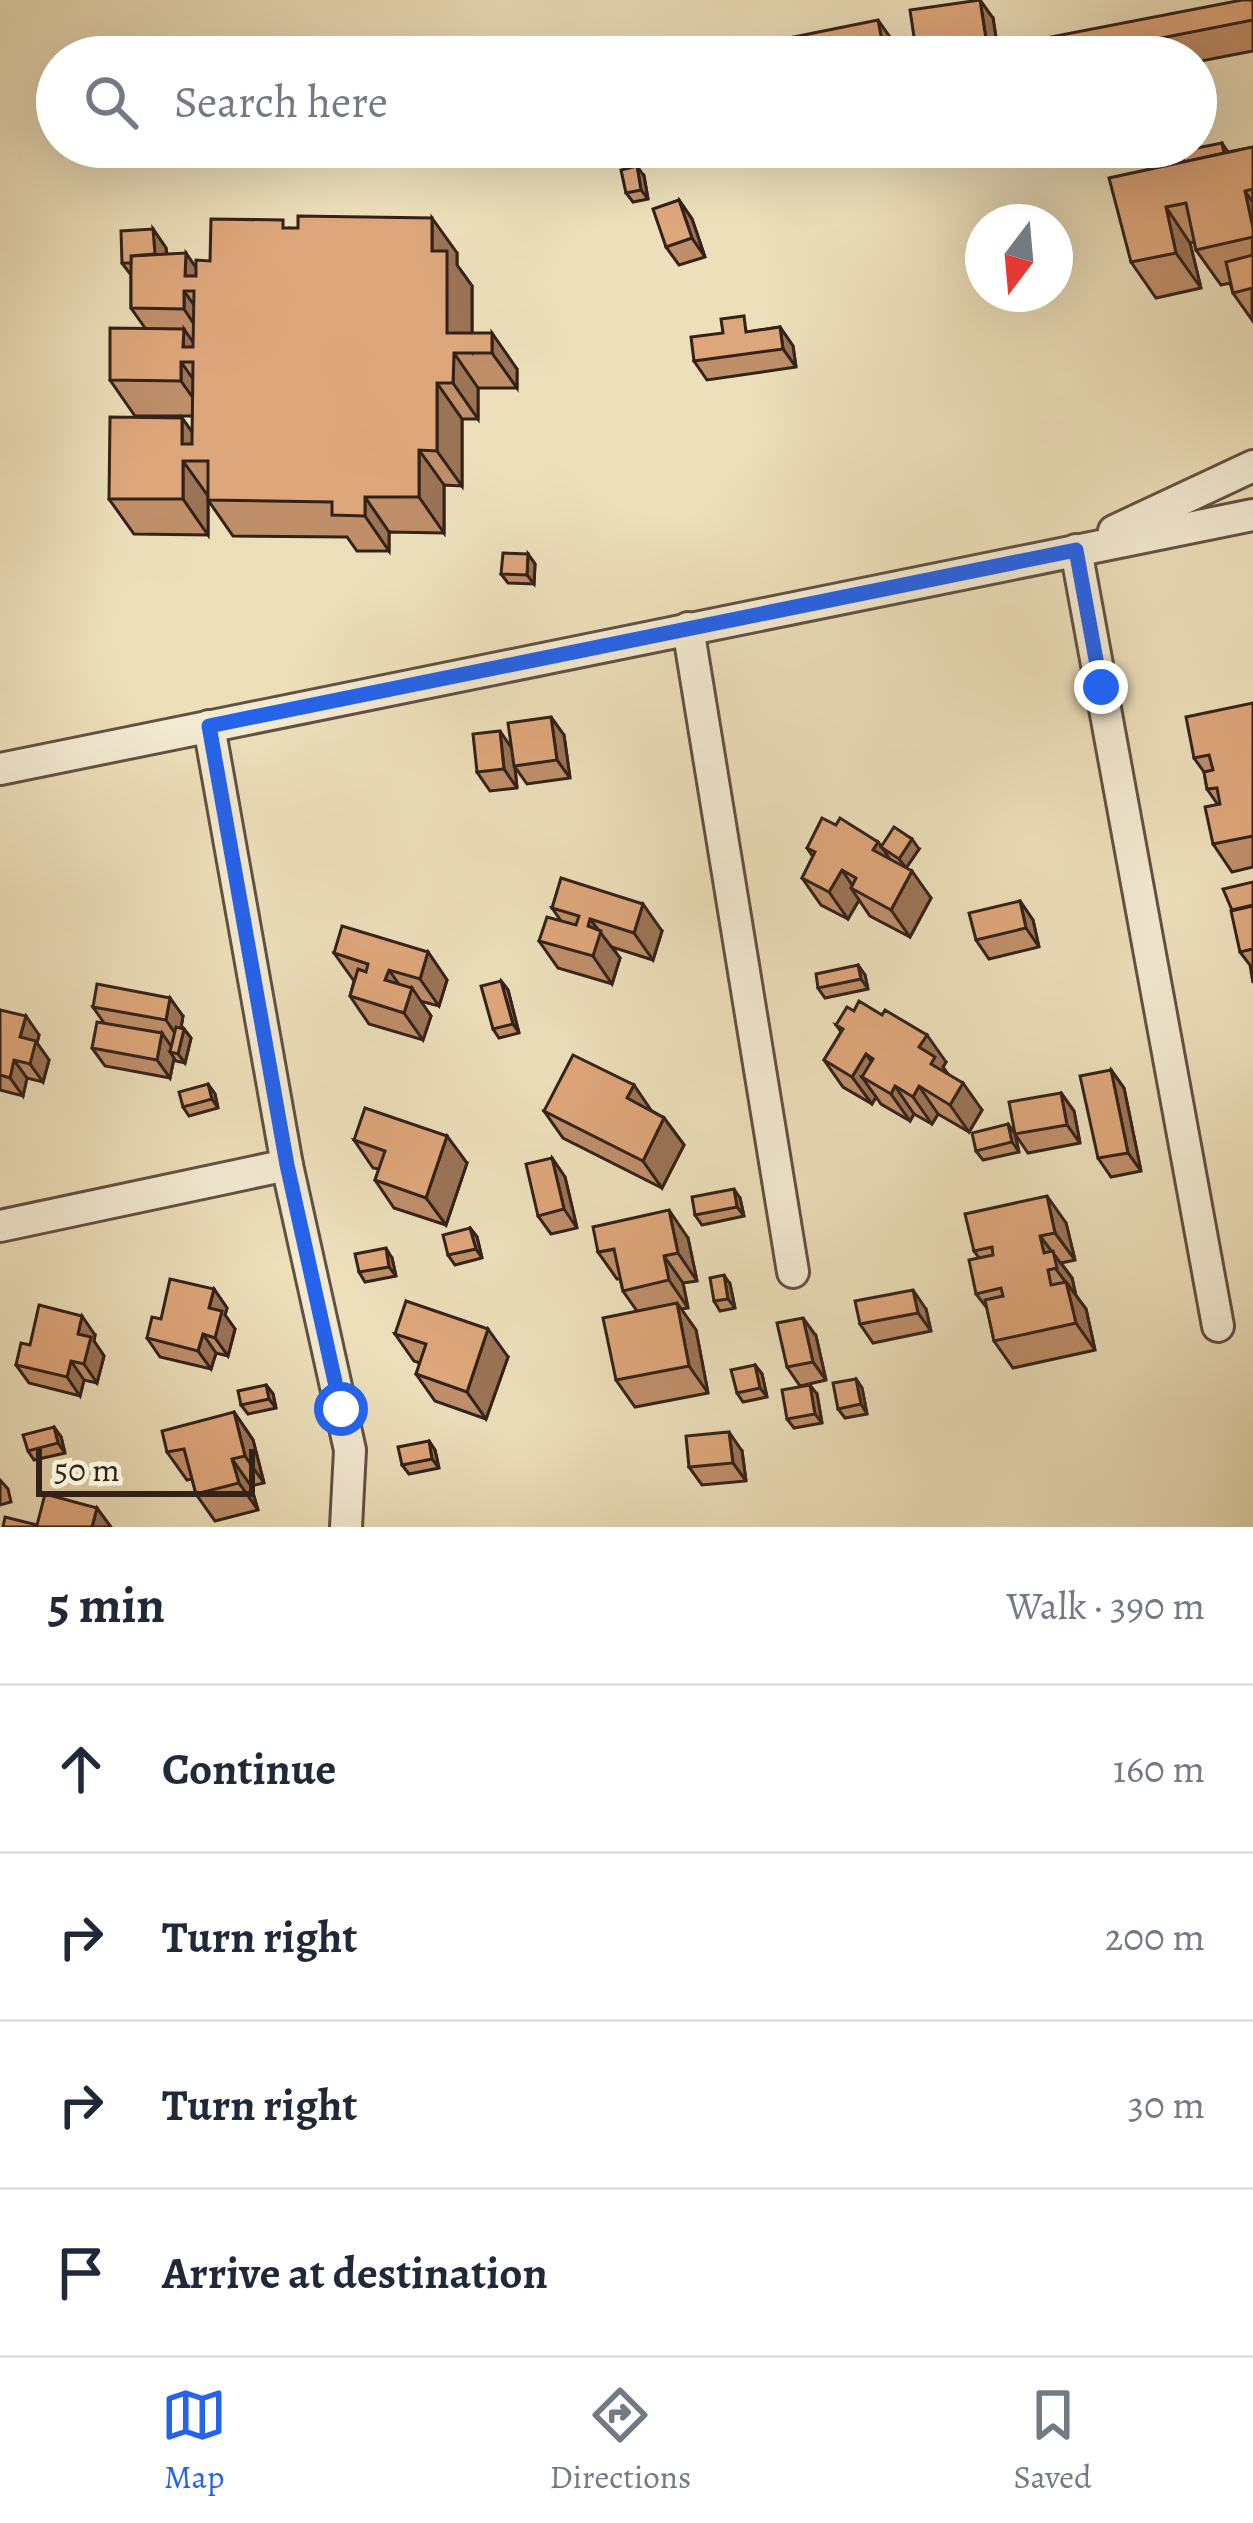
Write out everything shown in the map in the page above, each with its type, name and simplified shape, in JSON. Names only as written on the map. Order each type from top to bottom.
[{"type":"street","points":[[1076,550],[1253,466]]},
{"type":"street","points":[[0,769],[1253,515]]},
{"type":"street","points":[[1076,550],[1218,1326]]},
{"type":"street","points":[[688,628],[793,1272]]},
{"type":"street","points":[[209,726],[287,1165],[350,1450],[346,1527]]},
{"type":"street","points":[[0,1226],[287,1165]]},
{"type":"building","points":[[980,0],[986,36],[914,36],[910,10]]},
{"type":"building","points":[[1253,0],[1253,20],[1172,36],[1056,36]]},
{"type":"building","points":[[878,20],[881,36],[799,36]]},
{"type":"building","points":[[1253,147],[1253,189],[1245,191],[1253,237],[1196,250],[1186,203],[1166,207],[1176,253],[1131,262],[1109,178],[1155,168],[1217,168],[1217,155]]},
{"type":"building","points":[[637,168],[641,190],[626,193],[621,170]]},
{"type":"building","points":[[679,200],[692,238],[666,247],[653,209]]},
{"type":"building","points":[[298,216],[432,218],[432,251],[447,251],[447,333],[492,333],[492,353],[454,353],[453,383],[437,383],[437,451],[419,450],[419,497],[365,497],[365,516],[332,515],[332,502],[208,500],[208,461],[183,461],[183,499],[109,499],[110,417],[182,418],[182,444],[192,444],[193,362],[181,362],[181,381],[110,380],[110,328],[184,329],[183,347],[193,347],[194,291],[184,291],[184,309],[131,308],[131,256],[186,253],[185,276],[196,276],[196,260],[210,261],[211,219],[283,220],[283,228],[298,228]]},
{"type":"building","points":[[153,229],[155,254],[131,256],[131,263],[122,263],[121,231]]},
{"type":"building","points":[[1253,255],[1253,288],[1233,293],[1226,262]]},
{"type":"building","points":[[744,316],[746,332],[780,327],[783,349],[694,361],[691,337],[723,333],[721,319]]},
{"type":"building","points":[[503,553],[528,554],[527,575],[501,574]]},
{"type":"building","points":[[1253,703],[1253,836],[1213,844],[1205,807],[1220,804],[1217,788],[1207,789],[1204,772],[1213,770],[1209,755],[1194,758],[1186,717]]},
{"type":"building","points":[[551,717],[557,760],[514,766],[508,723]]},
{"type":"building","points":[[500,731],[504,769],[477,772],[473,734]]},
{"type":"building","points":[[822,818],[836,825],[840,818],[878,842],[873,850],[912,871],[891,910],[851,888],[856,878],[842,870],[829,892],[802,878],[815,852],[807,848]]},
{"type":"building","points":[[894,827],[912,839],[899,859],[881,847]]},
{"type":"building","points":[[561,878],[643,904],[634,933],[590,919],[588,926],[601,931],[593,956],[539,941],[547,917],[576,925],[579,916],[552,908]]},
{"type":"building","points":[[1253,882],[1253,905],[1232,910],[1223,889]]},
{"type":"building","points":[[1020,901],[1026,928],[976,940],[969,913]]},
{"type":"building","points":[[1253,906],[1253,949],[1240,952],[1231,911]]},
{"type":"building","points":[[342,926],[428,952],[420,979],[389,970],[385,980],[412,988],[404,1013],[350,996],[358,969],[366,972],[368,964],[334,953]]},
{"type":"building","points":[[858,965],[861,979],[818,988],[816,974]]},
{"type":"building","points":[[501,981],[513,1024],[493,1029],[481,986]]},
{"type":"building","points":[[97,984],[170,998],[166,1020],[93,1007]]},
{"type":"building","points":[[859,1001],[927,1035],[919,1047],[935,1057],[931,1064],[963,1083],[950,1105],[919,1086],[913,1097],[895,1086],[891,1094],[862,1077],[873,1059],[866,1054],[852,1077],[824,1060],[843,1029],[836,1025],[847,1007],[854,1011]]},
{"type":"building","points":[[0,1010],[26,1016],[20,1037],[36,1041],[30,1064],[14,1060],[10,1078],[0,1075]]},
{"type":"building","points":[[97,1022],[162,1033],[157,1060],[92,1048]]},
{"type":"building","points":[[176,1027],[184,1029],[178,1054],[170,1052]]},
{"type":"building","points":[[573,1055],[634,1085],[627,1098],[664,1118],[643,1161],[544,1111]]},
{"type":"building","points":[[1111,1070],[1128,1153],[1098,1158],[1080,1076]]},
{"type":"building","points":[[208,1084],[212,1099],[183,1107],[179,1092]]},
{"type":"building","points":[[1061,1093],[1067,1125],[1015,1134],[1009,1102]]},
{"type":"building","points":[[365,1108],[447,1136],[426,1198],[375,1180],[385,1151],[354,1140]]},
{"type":"building","points":[[1008,1124],[1012,1142],[976,1151],[972,1133]]},
{"type":"building","points":[[552,1158],[564,1209],[538,1216],[526,1164]]},
{"type":"building","points":[[734,1189],[737,1207],[695,1215],[692,1197]]},
{"type":"building","points":[[1047,1196],[1055,1233],[1040,1236],[1044,1253],[1053,1251],[1057,1268],[1048,1270],[1051,1285],[1066,1282],[1076,1323],[994,1341],[985,1300],[1003,1296],[1001,1288],[976,1294],[969,1260],[993,1255],[992,1247],[974,1251],[965,1214]]},
{"type":"building","points":[[669,1210],[678,1253],[664,1256],[669,1280],[623,1291],[614,1249],[598,1252],[593,1227]]},
{"type":"building","points":[[470,1228],[476,1249],[448,1255],[443,1235]]},
{"type":"building","points":[[386,1248],[389,1267],[359,1272],[355,1254]]},
{"type":"building","points":[[724,1275],[728,1299],[714,1301],[710,1278]]},
{"type":"building","points":[[170,1279],[214,1289],[209,1308],[222,1311],[215,1338],[203,1334],[198,1351],[147,1338],[152,1317],[161,1319]]},
{"type":"building","points":[[913,1290],[918,1313],[860,1324],[855,1301]]},
{"type":"building","points":[[406,1301],[488,1329],[467,1392],[416,1374],[426,1344],[395,1334]]},
{"type":"building","points":[[677,1303],[689,1366],[616,1380],[603,1318]]},
{"type":"building","points":[[39,1305],[82,1316],[78,1334],[91,1337],[84,1364],[71,1361],[67,1377],[16,1365],[21,1343],[30,1345]]},
{"type":"building","points":[[803,1318],[813,1362],[787,1367],[777,1323]]},
{"type":"building","points":[[755,1365],[760,1388],[737,1393],[731,1370]]},
{"type":"building","points":[[856,1379],[861,1404],[838,1409],[833,1383]]},
{"type":"building","points":[[266,1385],[269,1399],[241,1405],[238,1391]]},
{"type":"building","points":[[810,1385],[815,1414],[787,1419],[782,1390]]},
{"type":"building","points":[[234,1412],[245,1456],[232,1459],[239,1483],[196,1494],[184,1449],[167,1452],[162,1431]]},
{"type":"building","points":[[54,1427],[58,1443],[28,1451],[23,1435]]},
{"type":"building","points":[[729,1432],[733,1463],[689,1467],[686,1436]]},
{"type":"building","points":[[429,1441],[432,1459],[402,1465],[398,1447]]},
{"type":"building","points":[[45,1494],[97,1508],[92,1527],[3,1527],[5,1517],[37,1525]]},
{"type":"route","points":[[341,1409],[287,1165],[209,726],[1076,550],[1101,687]]}]
